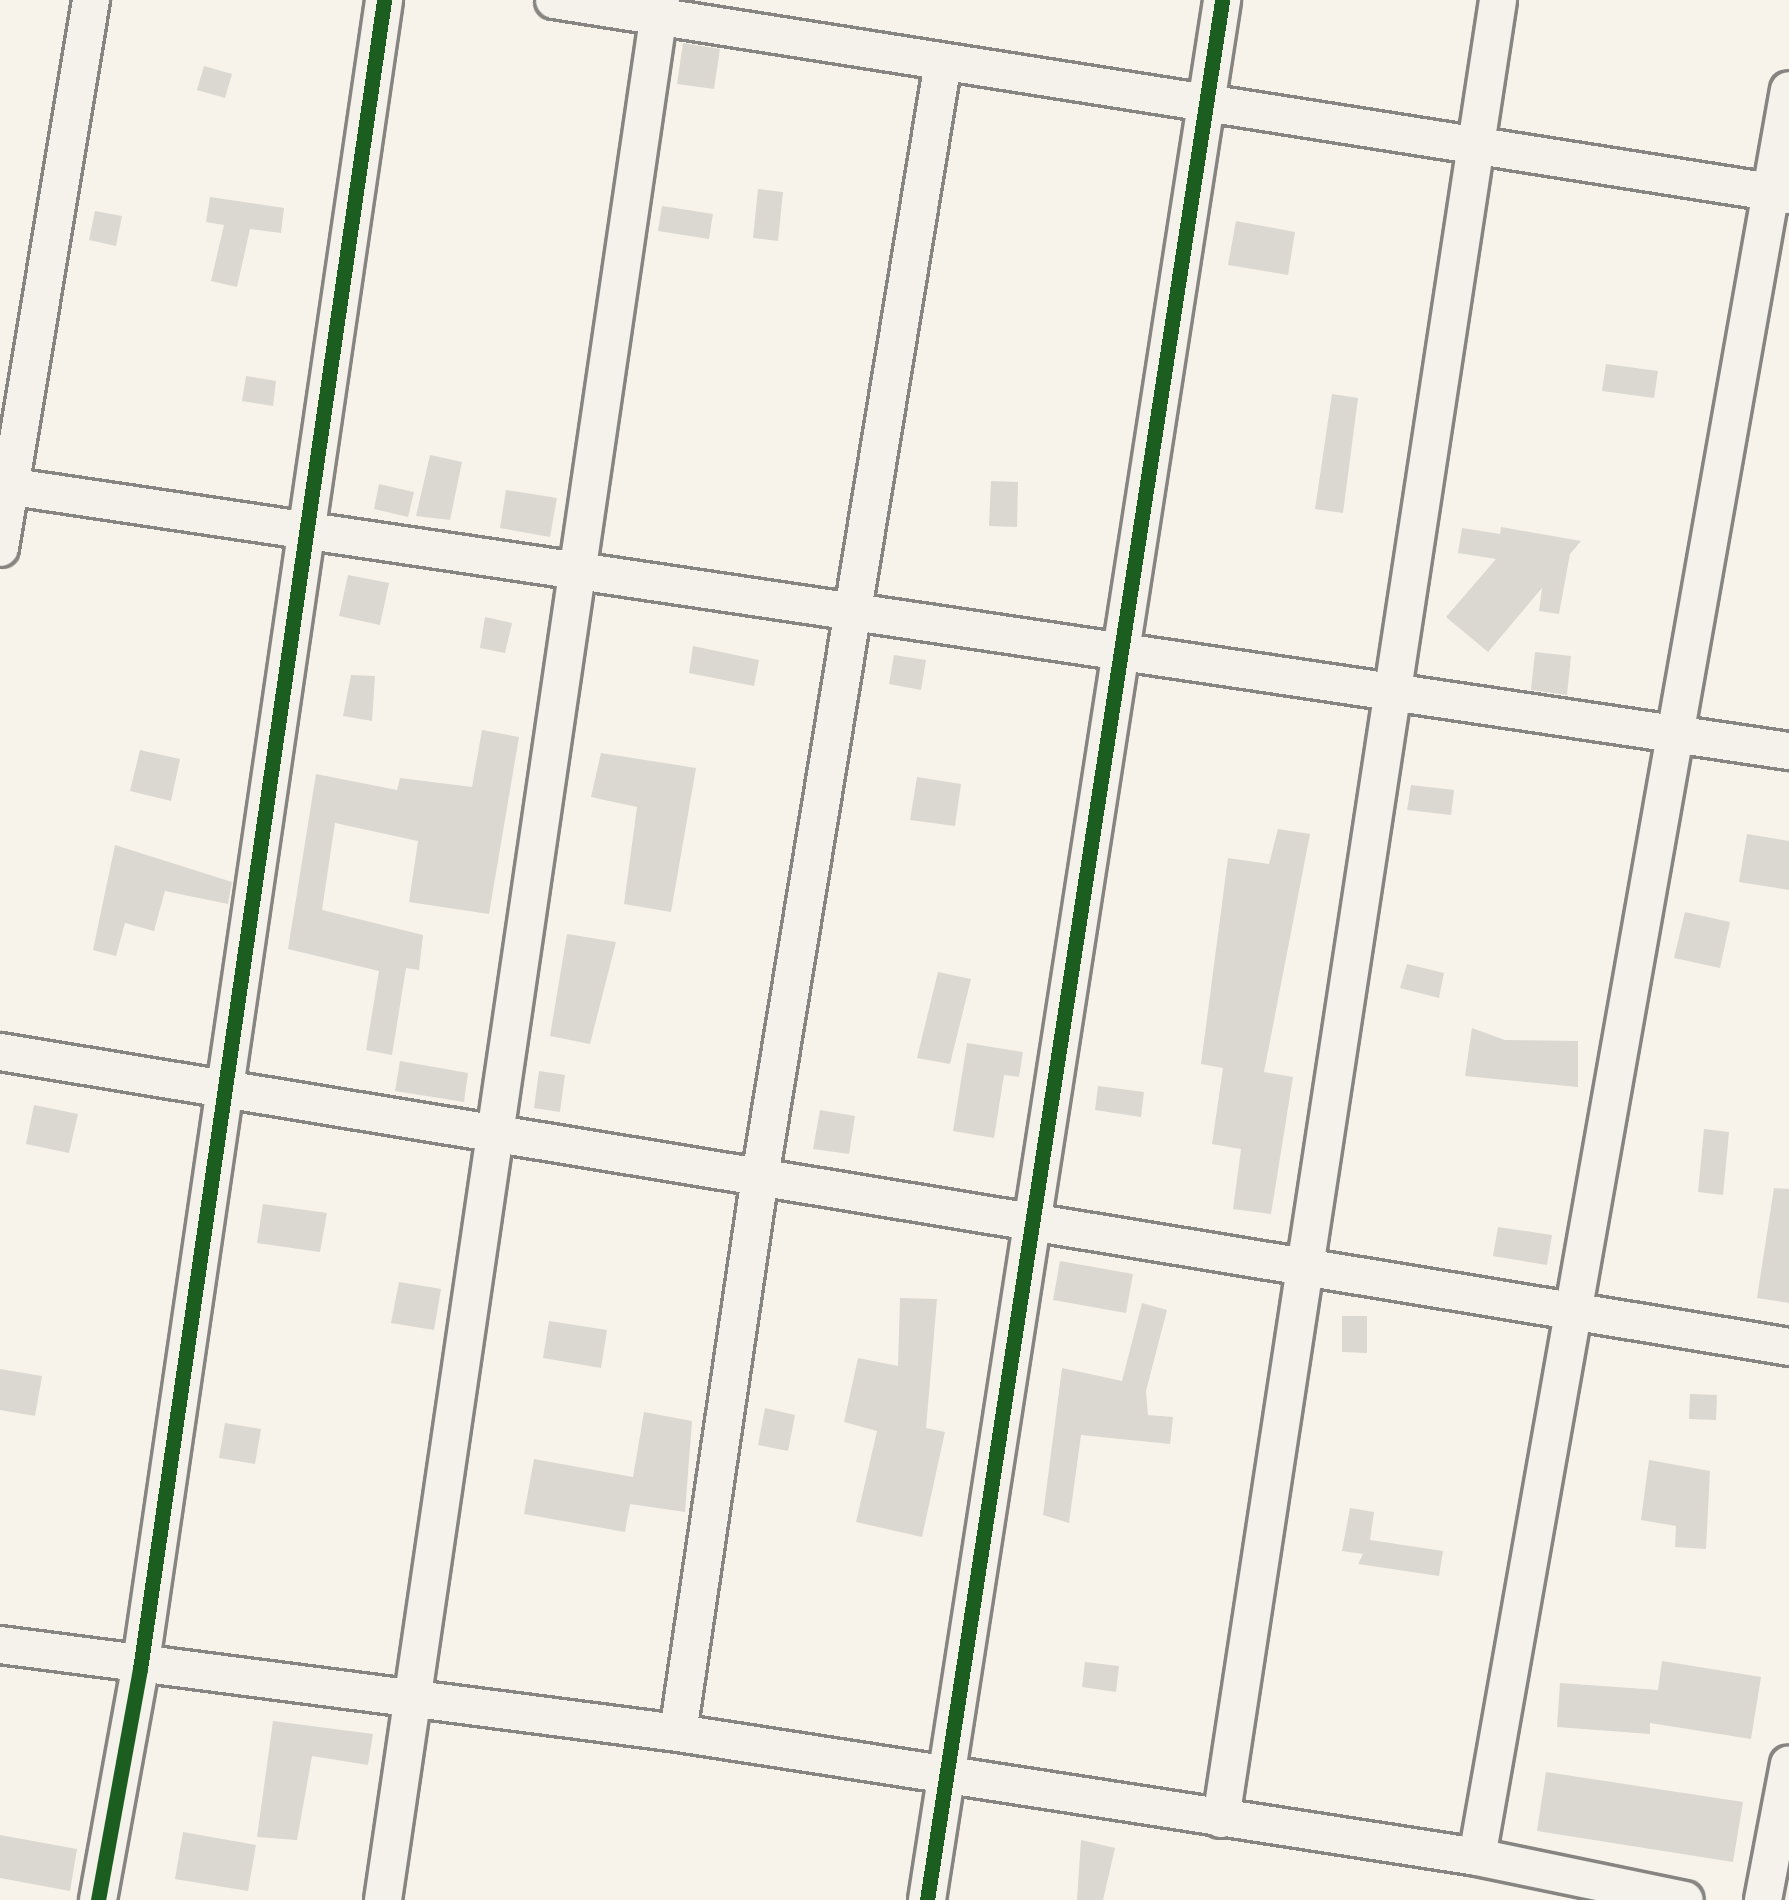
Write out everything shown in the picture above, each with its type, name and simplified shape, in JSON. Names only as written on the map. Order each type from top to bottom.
[{"type":"street","points":[[0,548],[5,486],[91,0]]},
{"type":"street","points":[[98,1900],[140,1669],[384,0]]},
{"type":"street","points":[[554,0],[660,8],[943,62],[1779,194]]},
{"type":"street","points":[[927,1900],[1222,0]]},
{"type":"street","points":[[1221,1819],[1498,0]]},
{"type":"street","points":[[383,1900],[660,8]]},
{"type":"street","points":[[678,1732],[760,1177],[943,62]]},
{"type":"street","points":[[1478,1857],[1673,729],[1779,194],[1789,90]]},
{"type":"street","points":[[5,486],[1673,729],[1789,752]]},
{"type":"street","points":[[0,1052],[1789,1346]]},
{"type":"street","points":[[0,1645],[140,1669],[678,1732],[947,1779],[1478,1857],[1593,1889],[1685,1900]]},
{"type":"street","points":[[1763,1900],[1789,1764]]},
{"type":"street","points":[[1554,1900],[1593,1889]]},
{"type":"building","points":[[683,43],[720,49],[714,89],[677,84]]},
{"type":"building","points":[[204,66],[232,74],[225,98],[197,90]]},
{"type":"building","points":[[758,189],[783,192],[778,241],[753,238]]},
{"type":"building","points":[[210,197],[284,208],[281,233],[250,229],[237,287],[211,281],[224,225],[206,222]]},
{"type":"building","points":[[662,206],[713,214],[709,239],[658,231]]},
{"type":"building","points":[[95,211],[122,216],[116,246],[89,240]]},
{"type":"building","points":[[1236,221],[1295,232],[1288,275],[1228,265]]},
{"type":"building","points":[[1606,364],[1658,371],[1654,398],[1602,391]]},
{"type":"building","points":[[246,376],[276,381],[273,406],[242,401]]},
{"type":"building","points":[[1332,394],[1358,398],[1343,513],[1315,509]]},
{"type":"building","points":[[430,455],[462,462],[450,520],[416,516]]},
{"type":"building","points":[[991,481],[1018,482],[1017,527],[989,526]]},
{"type":"building","points":[[379,484],[414,492],[408,517],[374,509]]},
{"type":"building","points":[[506,490],[557,498],[550,537],[500,528]]},
{"type":"building","points":[[1501,527],[1581,541],[1570,554],[1559,614],[1539,611],[1542,588],[1488,652],[1446,617],[1496,559],[1458,553],[1462,528],[1500,534]]},
{"type":"building","points":[[348,575],[389,583],[380,625],[339,616]]},
{"type":"building","points":[[485,617],[512,623],[505,653],[480,648]]},
{"type":"building","points":[[693,646],[759,660],[754,686],[689,673]]},
{"type":"building","points":[[1535,652],[1571,656],[1567,695],[1531,690]]},
{"type":"building","points":[[894,655],[926,660],[921,690],[889,684]]},
{"type":"building","points":[[351,675],[375,676],[372,721],[343,716]]},
{"type":"building","points":[[482,730],[519,737],[489,914],[409,902],[418,841],[335,823],[322,910],[423,935],[419,970],[406,968],[392,1055],[366,1050],[379,971],[288,949],[316,774],[397,790],[400,778],[472,787]]},
{"type":"building","points":[[140,750],[180,759],[171,801],[130,791]]},
{"type":"building","points":[[601,753],[696,768],[671,912],[624,904],[637,807],[591,797]]},
{"type":"building","points":[[917,777],[961,784],[955,826],[910,820]]},
{"type":"building","points":[[1411,785],[1454,790],[1451,815],[1407,810]]},
{"type":"building","points":[[1278,829],[1310,834],[1264,1072],[1293,1077],[1271,1214],[1233,1209],[1241,1149],[1212,1144],[1223,1068],[1201,1064],[1228,858],[1269,864]]},
{"type":"building","points":[[1747,834],[1789,841],[1789,890],[1739,882]]},
{"type":"building","points":[[115,845],[232,882],[228,904],[165,891],[154,931],[125,923],[116,956],[93,950]]},
{"type":"building","points":[[1685,912],[1730,922],[1720,968],[1674,958]]},
{"type":"building","points":[[567,934],[616,942],[590,1044],[550,1036]]},
{"type":"building","points":[[1407,964],[1444,973],[1439,998],[1400,988]]},
{"type":"building","points":[[938,972],[971,979],[950,1064],[917,1058]]},
{"type":"building","points":[[1472,1028],[1505,1040],[1578,1041],[1578,1087],[1465,1076]]},
{"type":"building","points":[[967,1043],[1023,1052],[1019,1077],[1004,1075],[994,1138],[953,1131]]},
{"type":"building","points":[[400,1061],[468,1073],[464,1102],[395,1091]]},
{"type":"building","points":[[539,1071],[565,1075],[560,1112],[534,1108]]},
{"type":"building","points":[[1098,1086],[1144,1092],[1141,1117],[1095,1110]]},
{"type":"building","points":[[34,1105],[78,1114],[69,1153],[26,1144]]},
{"type":"building","points":[[820,1110],[855,1116],[849,1154],[813,1149]]},
{"type":"building","points":[[1704,1129],[1729,1132],[1723,1195],[1698,1192]]},
{"type":"building","points":[[1774,1188],[1789,1189],[1789,1303],[1757,1298]]},
{"type":"building","points":[[263,1204],[327,1213],[320,1252],[257,1243]]},
{"type":"building","points":[[1498,1227],[1552,1235],[1547,1265],[1493,1256]]},
{"type":"building","points":[[1060,1261],[1133,1274],[1126,1313],[1053,1300]]},
{"type":"building","points":[[399,1282],[441,1289],[434,1330],[391,1323]]},
{"type":"building","points":[[900,1298],[937,1299],[926,1428],[945,1432],[922,1537],[856,1522],[877,1431],[844,1422],[858,1358],[898,1366]]},
{"type":"building","points":[[1142,1303],[1167,1310],[1146,1391],[1148,1415],[1173,1417],[1170,1444],[1081,1435],[1069,1523],[1043,1515],[1062,1368],[1122,1381]]},
{"type":"building","points":[[1342,1316],[1367,1316],[1367,1353],[1342,1352]]},
{"type":"building","points":[[549,1321],[607,1330],[601,1368],[543,1358]]},
{"type":"building","points":[[0,1369],[42,1376],[35,1416],[0,1410]]},
{"type":"building","points":[[1690,1394],[1717,1395],[1716,1420],[1689,1419]]},
{"type":"building","points":[[765,1408],[795,1415],[788,1451],[758,1445]]},
{"type":"building","points":[[644,1412],[692,1421],[685,1512],[630,1504],[625,1532],[524,1514],[534,1459],[633,1477]]},
{"type":"building","points":[[225,1423],[261,1429],[255,1464],[219,1458]]},
{"type":"building","points":[[1649,1460],[1710,1471],[1706,1549],[1675,1547],[1676,1526],[1641,1520]]},
{"type":"building","points":[[1350,1508],[1374,1512],[1370,1540],[1443,1551],[1439,1576],[1358,1564],[1363,1554],[1342,1551]]},
{"type":"building","points":[[1662,1661],[1761,1677],[1751,1739],[1650,1723],[1650,1734],[1557,1727],[1560,1683],[1658,1690]]},
{"type":"building","points":[[1085,1662],[1119,1666],[1116,1692],[1082,1687]]},
{"type":"building","points":[[273,1721],[373,1734],[368,1765],[312,1756],[297,1840],[257,1837]]},
{"type":"building","points":[[1546,1772],[1743,1802],[1733,1862],[1537,1831]]},
{"type":"building","points":[[183,1832],[256,1845],[248,1891],[175,1879]]},
{"type":"building","points":[[0,1835],[77,1849],[70,1891],[0,1878]]},
{"type":"building","points":[[1081,1840],[1115,1848],[1103,1900],[1077,1900]]},
{"type":"cycle path","points":[[98,1900],[140,1669],[384,0]]},
{"type":"cycle path","points":[[927,1900],[1222,0]]}]
